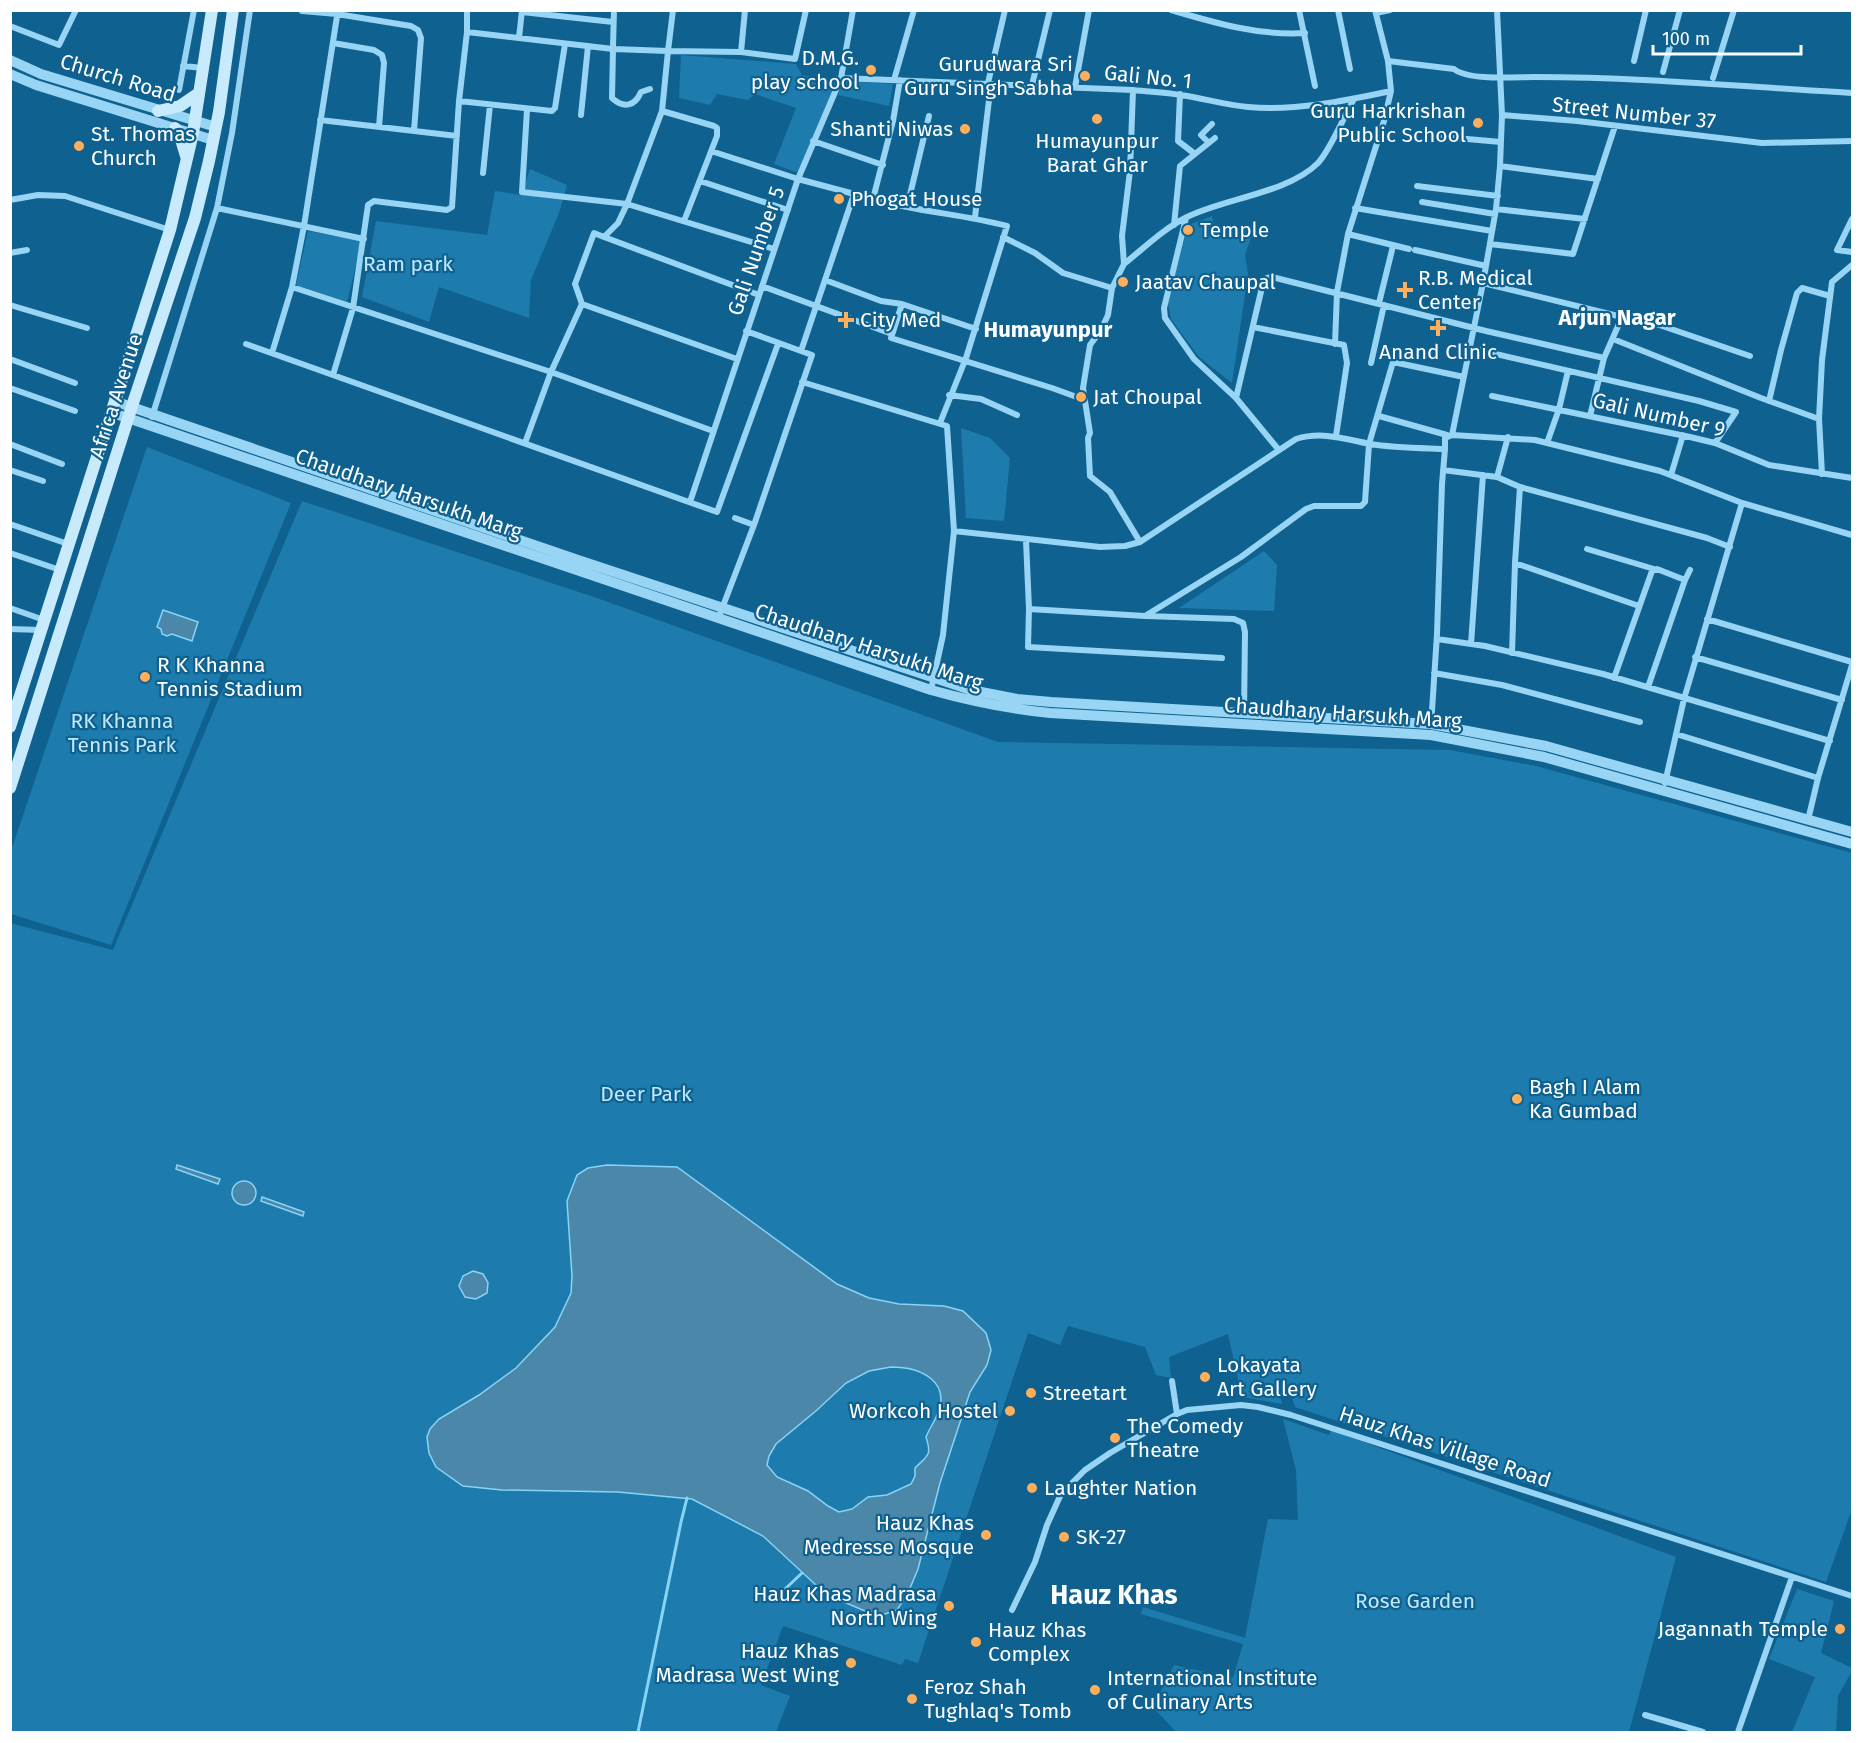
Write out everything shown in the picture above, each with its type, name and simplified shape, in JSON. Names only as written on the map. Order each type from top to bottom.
[{"type":"main road","name":"Africa Avenue","points":[[10,727],[170,230],[194,128],[212,10]]},
{"type":"main road","name":"Africa Avenue","points":[[10,788],[132,406],[195,218],[214,134],[233,10]]},
{"type":"main road","points":[[158,111],[180,106],[199,93]]},
{"type":"main road","points":[[175,128],[187,160]]},
{"type":"main road","points":[[88,482],[87,466],[106,400],[118,367],[124,356],[131,352]]},
{"type":"street","points":[[10,26],[59,45],[76,10]]},
{"type":"street","points":[[179,90],[194,10]]},
{"type":"street","points":[[149,427],[217,208],[232,133],[250,10]]},
{"type":"street","points":[[333,375],[353,308],[368,208],[374,201],[447,210],[452,207],[467,10]]},
{"type":"street","points":[[614,10],[612,98],[630,105],[636,102],[641,92],[650,89]]},
{"type":"street","points":[[604,237],[618,223],[627,204],[662,111],[673,10]]},
{"type":"street","points":[[741,52],[745,10]]},
{"type":"street","points":[[467,32],[588,46],[668,51],[741,52],[795,59],[806,10]]},
{"type":"street","name":"Gali Number 5","points":[[690,502],[798,179],[841,78],[854,10]]},
{"type":"street","points":[[873,199],[883,165],[897,80],[914,10]]},
{"type":"street","points":[[975,218],[989,100],[988,83],[1005,10]]},
{"type":"street","points":[[1032,85],[1050,10]]},
{"type":"street","points":[[1075,87],[1089,10]]},
{"type":"street","points":[[1172,10],[1252,31],[1305,33]]},
{"type":"street","points":[[1299,10],[1315,86]]},
{"type":"street","points":[[1338,10],[1350,69]]},
{"type":"street","points":[[1335,344],[1337,292],[1348,234],[1384,121],[1391,91],[1388,61],[1376,12],[1390,10]]},
{"type":"street","points":[[1431,729],[1445,438],[1450,435],[1464,377],[1498,196],[1502,115],[1497,10]]},
{"type":"street","points":[[1634,61],[1646,10]]},
{"type":"street","points":[[1663,72],[1680,10]]},
{"type":"street","points":[[1713,78],[1734,10]]},
{"type":"street","points":[[302,11],[338,12],[411,26],[418,30],[421,38],[414,131]]},
{"type":"street","points":[[519,38],[522,11],[613,22]]},
{"type":"street","points":[[272,353],[292,287],[338,12]]},
{"type":"street","points":[[333,43],[374,50],[382,55],[384,63],[379,127]]},
{"type":"street","points":[[459,101],[549,112],[555,108],[565,44]]},
{"type":"street","points":[[581,115],[588,46]]},
{"type":"street","name":"Church Road","points":[[10,60],[41,74],[158,111],[194,128],[214,134]]},
{"type":"street","points":[[1388,61],[1454,69],[1463,74],[1499,77],[1593,77],[1852,93]]},
{"type":"street","points":[[183,66],[203,68]]},
{"type":"street","name":"Church Road","points":[[10,74],[36,85],[175,128],[194,128]]},
{"type":"street","name":"Gali No. 1","points":[[841,78],[1133,90],[1180,94],[1221,103],[1293,108],[1391,91]]},
{"type":"street","points":[[1124,264],[1122,236],[1130,171],[1133,90]]},
{"type":"street","points":[[1180,94],[1178,141],[1195,154]]},
{"type":"street","points":[[1140,542],[1110,492],[1090,476],[1088,438],[1090,433],[1083,388],[1090,345],[1108,315],[1112,288],[1124,264],[1174,225],[1231,200],[1293,181],[1309,171],[1322,159],[1354,99]]},
{"type":"street","points":[[483,172],[490,105]]},
{"type":"street","points":[[527,110],[522,192],[627,204],[774,249]]},
{"type":"street","points":[[662,111],[717,128],[717,136],[684,221]]},
{"type":"street","name":"Street Number 37","points":[[1502,115],[1762,143],[1852,141]]},
{"type":"street","points":[[907,207],[929,116]]},
{"type":"street","points":[[320,120],[457,136]]},
{"type":"street","points":[[1174,225],[1180,166],[1212,140],[1201,135],[1212,124]]},
{"type":"street","points":[[1490,244],[1573,254],[1615,126]]},
{"type":"street","points":[[1433,136],[1501,142]]},
{"type":"street","points":[[813,141],[883,165]]},
{"type":"street","points":[[711,151],[798,179],[873,199],[1006,226],[976,329],[939,423]]},
{"type":"street","points":[[1500,166],[1598,179]]},
{"type":"street","points":[[700,182],[788,210]]},
{"type":"street","points":[[1417,186],[1498,196]]},
{"type":"street","points":[[801,351],[854,194]]},
{"type":"street","points":[[10,200],[38,195],[65,196],[170,230]]},
{"type":"street","points":[[1422,202],[1496,212],[1585,219]]},
{"type":"street","points":[[217,208],[364,239]]},
{"type":"street","points":[[1356,208],[1492,231]]},
{"type":"street","points":[[1186,218],[1164,308],[1165,318],[1194,359],[1236,398],[1278,449]]},
{"type":"street","points":[[1852,219],[1837,250],[1852,252]]},
{"type":"street","points":[[525,443],[551,372],[582,304],[575,284],[594,233],[759,295]]},
{"type":"street","points":[[1348,234],[1486,266]]},
{"type":"street","points":[[1003,237],[1035,253],[1063,273],[1112,288]]},
{"type":"street","points":[[1371,363],[1393,246]]},
{"type":"street","points":[[10,253],[27,250]]},
{"type":"street","points":[[1822,474],[1819,419],[1822,360],[1832,282],[1852,265]]},
{"type":"street","points":[[1236,398],[1263,284],[1267,278],[1272,277],[1604,358]]},
{"type":"street","points":[[825,279],[880,300],[902,304],[976,329]]},
{"type":"street","points":[[1483,283],[1622,317],[1633,316],[1750,356]]},
{"type":"street","points":[[762,286],[892,334]]},
{"type":"street","points":[[292,287],[551,372],[713,432]]},
{"type":"street","points":[[1769,401],[1797,293],[1802,288],[1830,296]]},
{"type":"street","points":[[582,304],[737,359]]},
{"type":"street","points":[[902,304],[891,338],[1085,400]]},
{"type":"street","points":[[10,305],[87,328]]},
{"type":"street","points":[[1590,416],[1604,358],[1622,317]]},
{"type":"street","points":[[1253,327],[1344,345],[1347,363],[1336,436]]},
{"type":"street","points":[[720,614],[754,525],[812,355],[747,331]]},
{"type":"street","points":[[1613,339],[1819,419]]},
{"type":"street","points":[[246,344],[717,512],[778,344]]},
{"type":"street","points":[[1470,348],[1699,401],[1736,412],[1715,443]]},
{"type":"street","points":[[10,359],[75,382]]},
{"type":"street","points":[[1145,616],[1241,557],[1306,509],[1314,506],[1358,507],[1365,502],[1369,444],[1393,362],[1464,377]]},
{"type":"street","points":[[1548,443],[1568,371]]},
{"type":"street","points":[[802,382],[947,426],[954,531],[943,635],[931,690]]},
{"type":"street","points":[[10,388],[75,411]]},
{"type":"street","points":[[950,395],[981,399],[1017,415]]},
{"type":"street","name":"Gali Number 9","points":[[1492,396],[1683,435],[1715,443],[1769,465],[1852,478]]},
{"type":"street","name":"Chaudhary Harsukh Marg","points":[[112,407],[132,406],[350,476],[720,614],[931,690],[968,701],[1016,710],[1431,729],[1546,746],[1665,786],[1806,825],[1852,832]]},
{"type":"street","name":"Chaudhary Harsukh Marg","points":[[112,407],[128,419],[149,427],[344,492],[578,561]]},
{"type":"street","points":[[1379,416],[1450,435],[1508,437],[1548,443],[1660,471],[1742,503],[1852,535]]},
{"type":"street","points":[[954,531],[1100,547],[1125,546],[1140,542],[1278,449],[1308,435],[1336,436],[1369,444],[1403,448],[1445,448]]},
{"type":"street","points":[[1671,475],[1683,435]]},
{"type":"street","points":[[1497,477],[1508,437]]},
{"type":"street","points":[[10,444],[62,464]]},
{"type":"street","points":[[10,470],[43,481]]},
{"type":"street","points":[[1443,470],[1497,477],[1521,487],[1707,538],[1730,547]]},
{"type":"street","points":[[1471,644],[1483,475]]},
{"type":"street","points":[[344,492],[350,476]]},
{"type":"street","points":[[1512,653],[1515,563],[1521,487]]},
{"type":"street","points":[[1665,786],[1695,657],[1742,503]]},
{"type":"street","points":[[735,518],[754,525]]},
{"type":"street","points":[[10,524],[68,544]]},
{"type":"street","points":[[1026,540],[1028,647],[1222,658]]},
{"type":"street","points":[[1587,549],[1685,580]]},
{"type":"street","points":[[10,553],[61,570]]},
{"type":"street","points":[[1515,563],[1639,606]]},
{"type":"street","points":[[1614,678],[1654,569]]},
{"type":"street","points":[[1648,687],[1690,570]]},
{"type":"street","points":[[10,608],[42,625]]},
{"type":"street","points":[[1029,609],[1234,619],[1243,623],[1245,632],[1244,719]]},
{"type":"street","name":"Chaudhary Harsukh Marg","points":[[720,614],[971,690],[1017,699],[1244,719]]},
{"type":"street","points":[[1707,619],[1852,663],[1806,825]]},
{"type":"street","points":[[10,629],[42,625]]},
{"type":"street","points":[[1437,639],[1512,653],[1614,678],[1830,741]]},
{"type":"street","points":[[1695,657],[1842,700]]},
{"type":"street","points":[[1434,673],[1502,685],[1640,722]]},
{"type":"street","points":[[1676,734],[1818,778]]},
{"type":"street","name":"Chaudhary Harsukh Marg","points":[[1806,825],[1852,844]]},
{"type":"street","points":[[1172,1381],[1177,1414]]},
{"type":"street","name":"Hauz Khas Village Road","points":[[1012,1610],[1035,1562],[1047,1525],[1061,1494],[1085,1470],[1177,1414],[1187,1410],[1241,1405],[1291,1415],[1852,1596]]},
{"type":"street","points":[[1738,1732],[1792,1577]]},
{"type":"street","points":[[1645,1715],[1703,1732]]},
{"type":"green space","points":[[681,55],[796,64],[802,75],[836,82],[798,173],[774,164],[796,108],[755,94],[748,100],[717,94],[710,105],[679,98]]},
{"type":"green space","points":[[843,81],[893,84],[889,106],[838,95]]},
{"type":"green space","name":"Ram park","points":[[530,169],[567,185],[559,213],[531,280],[529,318],[439,287],[429,322],[362,297],[376,221],[487,235],[495,191],[521,195]]},
{"type":"green space","points":[[1212,216],[1216,234],[1255,226],[1245,255],[1248,274],[1232,383],[1199,357],[1171,319],[1168,304],[1188,225]]},
{"type":"green space","points":[[308,231],[362,241],[347,302],[296,285]]},
{"type":"green space","points":[[961,428],[990,438],[1010,458],[1004,521],[966,518]]},
{"type":"green space","name":"R K Khanna Tennis Stadium","points":[[147,447],[291,503],[111,945],[11,914],[11,851]]},
{"type":"green space","name":"Deer Park","points":[[302,501],[594,597],[998,742],[1450,750],[1536,766],[1852,853],[1852,1509],[1826,1582],[1295,1407],[1289,1388],[1278,1389],[1282,1404],[1242,1397],[1228,1334],[1169,1357],[1171,1378],[1156,1375],[1145,1347],[1068,1326],[1060,1345],[1028,1333],[918,1663],[905,1659],[902,1665],[783,1626],[761,1685],[790,1696],[776,1732],[11,1732],[10,923],[113,950]]},
{"type":"green space","points":[[1264,551],[1277,565],[1274,611],[1179,608]]},
{"type":"green space","name":"Rose Garden","points":[[1283,1419],[1329,1435],[1331,1430],[1676,1557],[1629,1732],[1176,1732],[1153,1707],[1174,1665],[1233,1678],[1243,1644],[1141,1614],[1143,1607],[1245,1638],[1268,1519],[1298,1520],[1296,1470]]},
{"type":"green space","points":[[1797,1589],[1834,1601],[1821,1653],[1852,1668],[1838,1696],[1836,1732],[1792,1732],[1815,1677],[1769,1659]]},
{"type":"shaded area","points":[[163,610],[198,622],[192,641],[172,634],[167,636],[162,634],[161,629],[157,627]]},
{"type":"shaded area","points":[[177,1165],[220,1179],[218,1184],[176,1169]]},
{"type":"shaded area","points":[[607,1165],[677,1167],[837,1284],[869,1298],[899,1304],[944,1306],[963,1311],[986,1333],[991,1350],[987,1365],[970,1392],[940,1483],[918,1569],[908,1593],[897,1610],[885,1614],[865,1611],[837,1599],[818,1587],[763,1536],[692,1499],[618,1492],[502,1490],[463,1486],[436,1467],[429,1453],[427,1437],[430,1429],[439,1419],[479,1395],[516,1368],[555,1327],[571,1293],[567,1201],[577,1175],[588,1168]],"holes":[[[891,1367],[922,1373],[930,1378],[937,1385],[941,1403],[926,1437],[928,1455],[915,1468],[915,1476],[911,1484],[887,1495],[868,1497],[852,1509],[839,1512],[808,1491],[777,1477],[767,1465],[776,1444],[846,1383],[869,1371]]]},
{"type":"shaded area","points":[[244,1181],[249,1182],[255,1188],[255,1198],[249,1204],[244,1205],[239,1204],[233,1198],[232,1193],[233,1188],[239,1182]]},
{"type":"shaded area","points":[[262,1197],[304,1212],[303,1216],[261,1201]]},
{"type":"shaded area","points":[[473,1271],[483,1274],[488,1283],[487,1293],[476,1299],[465,1297],[459,1286],[463,1276]]},
{"type":"waterway","points":[[638,1732],[687,1498]]},
{"type":"waterway","points":[[777,1601],[784,1590],[802,1573]]},
{"type":"place","name":"D.M.G. play school","points":[[871,70]]},
{"type":"place","name":"Gurudwara Sri Guru Singh Sabha","points":[[1085,76]]},
{"type":"place","name":"Humayunpur Barat Ghar","points":[[1097,119]]},
{"type":"place","name":"Guru Harkrishan Public School","points":[[1478,123]]},
{"type":"place","name":"Shanti Niwas","points":[[965,129]]},
{"type":"place","name":"St. Thomas Church","points":[[79,146]]},
{"type":"place","name":"Phogat House","points":[[839,199]]},
{"type":"place","name":"Temple","points":[[1188,230]]},
{"type":"place","name":"Jaatav Chaupal","points":[[1123,282]]},
{"type":"place","name":"R.B. Medical Center","points":[[1405,290]]},
{"type":"place","name":"City Med","points":[[846,320]]},
{"type":"place","name":"Anand Clinic","points":[[1438,328]]},
{"type":"place","name":"Jat Choupal","points":[[1081,397]]},
{"type":"place","name":"R K Khanna Tennis Stadium","points":[[145,677]]},
{"type":"place","name":"Bagh I Alam Ka Gumbad","points":[[1517,1099]]},
{"type":"place","name":"Lokayata Art Gallery","points":[[1205,1377]]},
{"type":"place","name":"Streetart","points":[[1031,1393]]},
{"type":"place","name":"Workcoh Hostel","points":[[1010,1411]]},
{"type":"place","name":"The Comedy Theatre","points":[[1115,1438]]},
{"type":"place","name":"Laughter Nation","points":[[1032,1488]]},
{"type":"place","name":"Hauz Khas Medresse Mosque","points":[[986,1535]]},
{"type":"place","name":"SK-27","points":[[1064,1537]]},
{"type":"place","name":"Hauz Khas Madrasa North Wing","points":[[949,1606]]},
{"type":"place","name":"Jagannath Temple","points":[[1840,1629]]},
{"type":"place","name":"Hauz Khas Complex","points":[[976,1642]]},
{"type":"place","name":"Hauz Khas Madrasa West Wing","points":[[851,1663]]},
{"type":"place","name":"International Institute of Culinary Arts","points":[[1095,1690]]},
{"type":"place","name":"Feroz Shah Tughlaq's Tomb","points":[[912,1699]]},
{"type":"district","name":"Arjun Nagar","points":[[1617,317]]},
{"type":"district","name":"Humayunpur","points":[[1048,329]]},
{"type":"district","name":"Hauz Khas","points":[[1114,1595]]},
{"type":"park label","name":"RK Khanna Tennis Park","points":[[122,733]]}]
